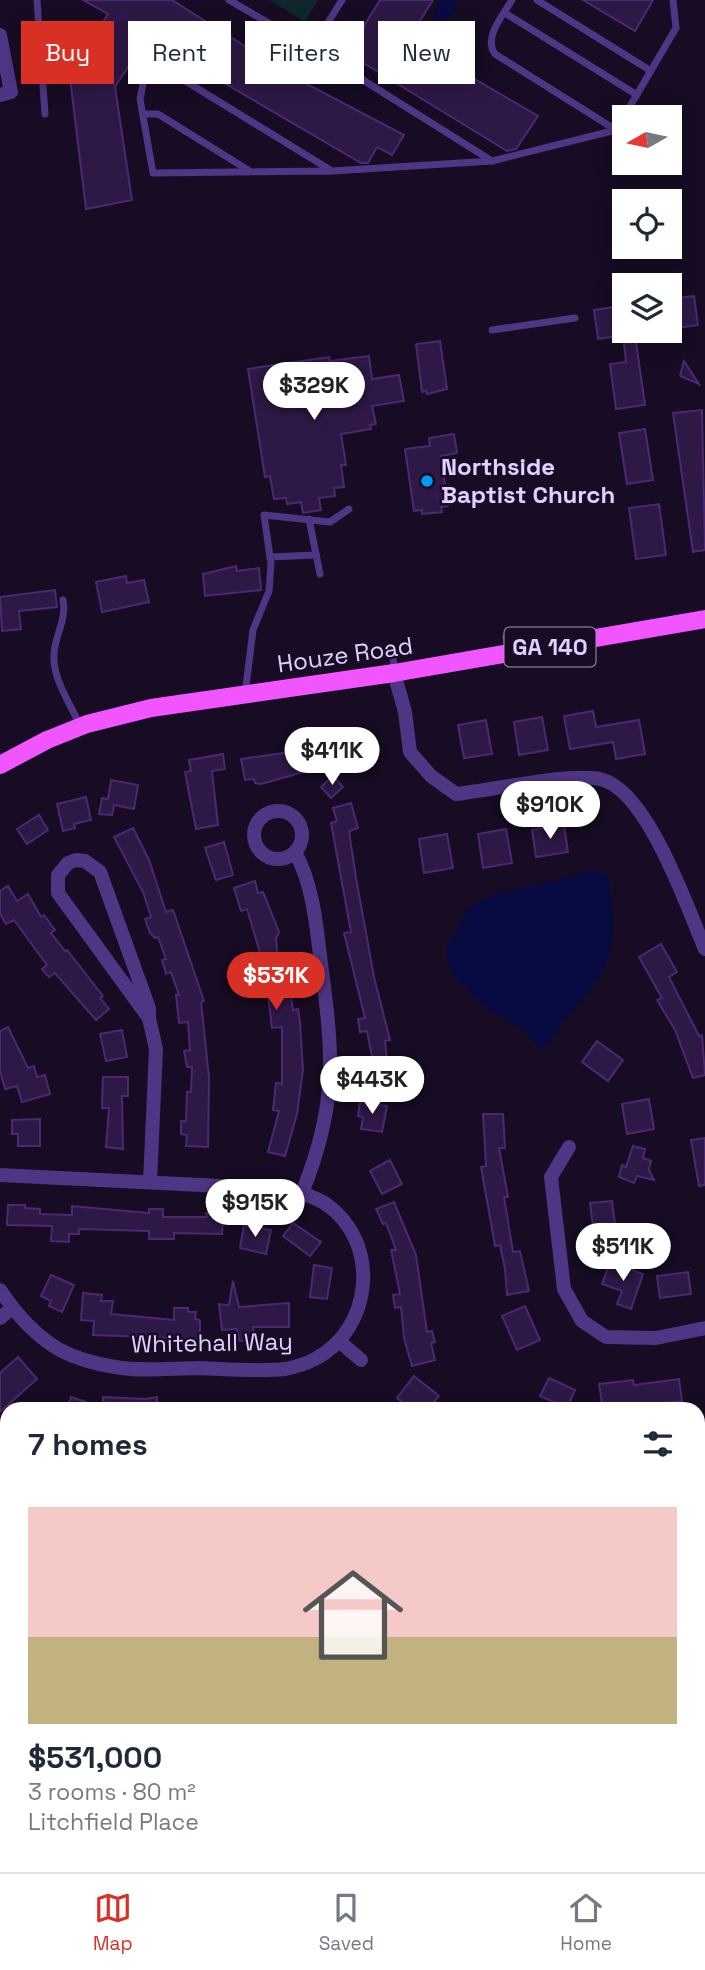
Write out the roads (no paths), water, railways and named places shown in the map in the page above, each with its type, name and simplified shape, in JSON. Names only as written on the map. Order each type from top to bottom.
[{"type":"main road","name":"Houze Road","points":[[0,765],[80,727],[151,708],[394,673],[508,645],[705,619]]},
{"type":"street","points":[[0,34],[11,92],[0,95]]},
{"type":"street","points":[[394,673],[410,752],[431,776],[456,794],[574,778],[602,780],[622,791],[649,823],[705,949]]},
{"type":"street","points":[[295,852],[304,869],[316,928],[332,1045],[331,1087],[319,1150],[302,1193]]},
{"type":"street","points":[[149,1018],[58,893],[58,875],[68,863],[85,861],[100,872],[149,1008],[156,1049],[150,1182]]},
{"type":"street","points":[[569,1147],[551,1177],[564,1289],[582,1321],[606,1337],[656,1338],[705,1328]]},
{"type":"street","name":"Whitehall Way","points":[[0,1175],[281,1189],[302,1193],[326,1204],[342,1219],[354,1237],[362,1259],[364,1279],[361,1301],[353,1322],[339,1341],[314,1360],[284,1369],[118,1368],[88,1362],[60,1350],[35,1332],[12,1308],[0,1290]]},
{"type":"street","points":[[0,1318],[12,1308]]},
{"type":"street","points":[[339,1341],[361,1360]]},
{"type":"lane","points":[[37,0],[45,114]]},
{"type":"lane","points":[[229,0],[265,21]]},
{"type":"lane","points":[[329,21],[342,0]]},
{"type":"lane","points":[[512,0],[490,39],[490,48],[495,54],[612,127]]},
{"type":"lane","points":[[537,0],[651,71]]},
{"type":"lane","points":[[631,105],[676,28],[673,0]]},
{"type":"lane","points":[[505,13],[637,95]]},
{"type":"lane","points":[[332,171],[156,62],[141,88],[153,173],[332,171],[492,161],[612,131]]},
{"type":"lane","points":[[364,81],[492,161]]},
{"type":"lane","points":[[143,114],[158,114],[248,171]]},
{"type":"lane","points":[[492,330],[575,318]]},
{"type":"lane","points":[[245,695],[253,630],[269,591],[270,557],[264,514],[330,522],[349,509]]},
{"type":"lane","points":[[309,519],[320,574]]},
{"type":"lane","points":[[270,557],[316,555]]},
{"type":"lane","points":[[62,600],[64,614],[53,658],[61,688],[80,727]]},
{"type":"lane","points":[[393,655],[394,673]]},
{"type":"place","name":"Northside Baptist Church","points":[[427,481]]}]
